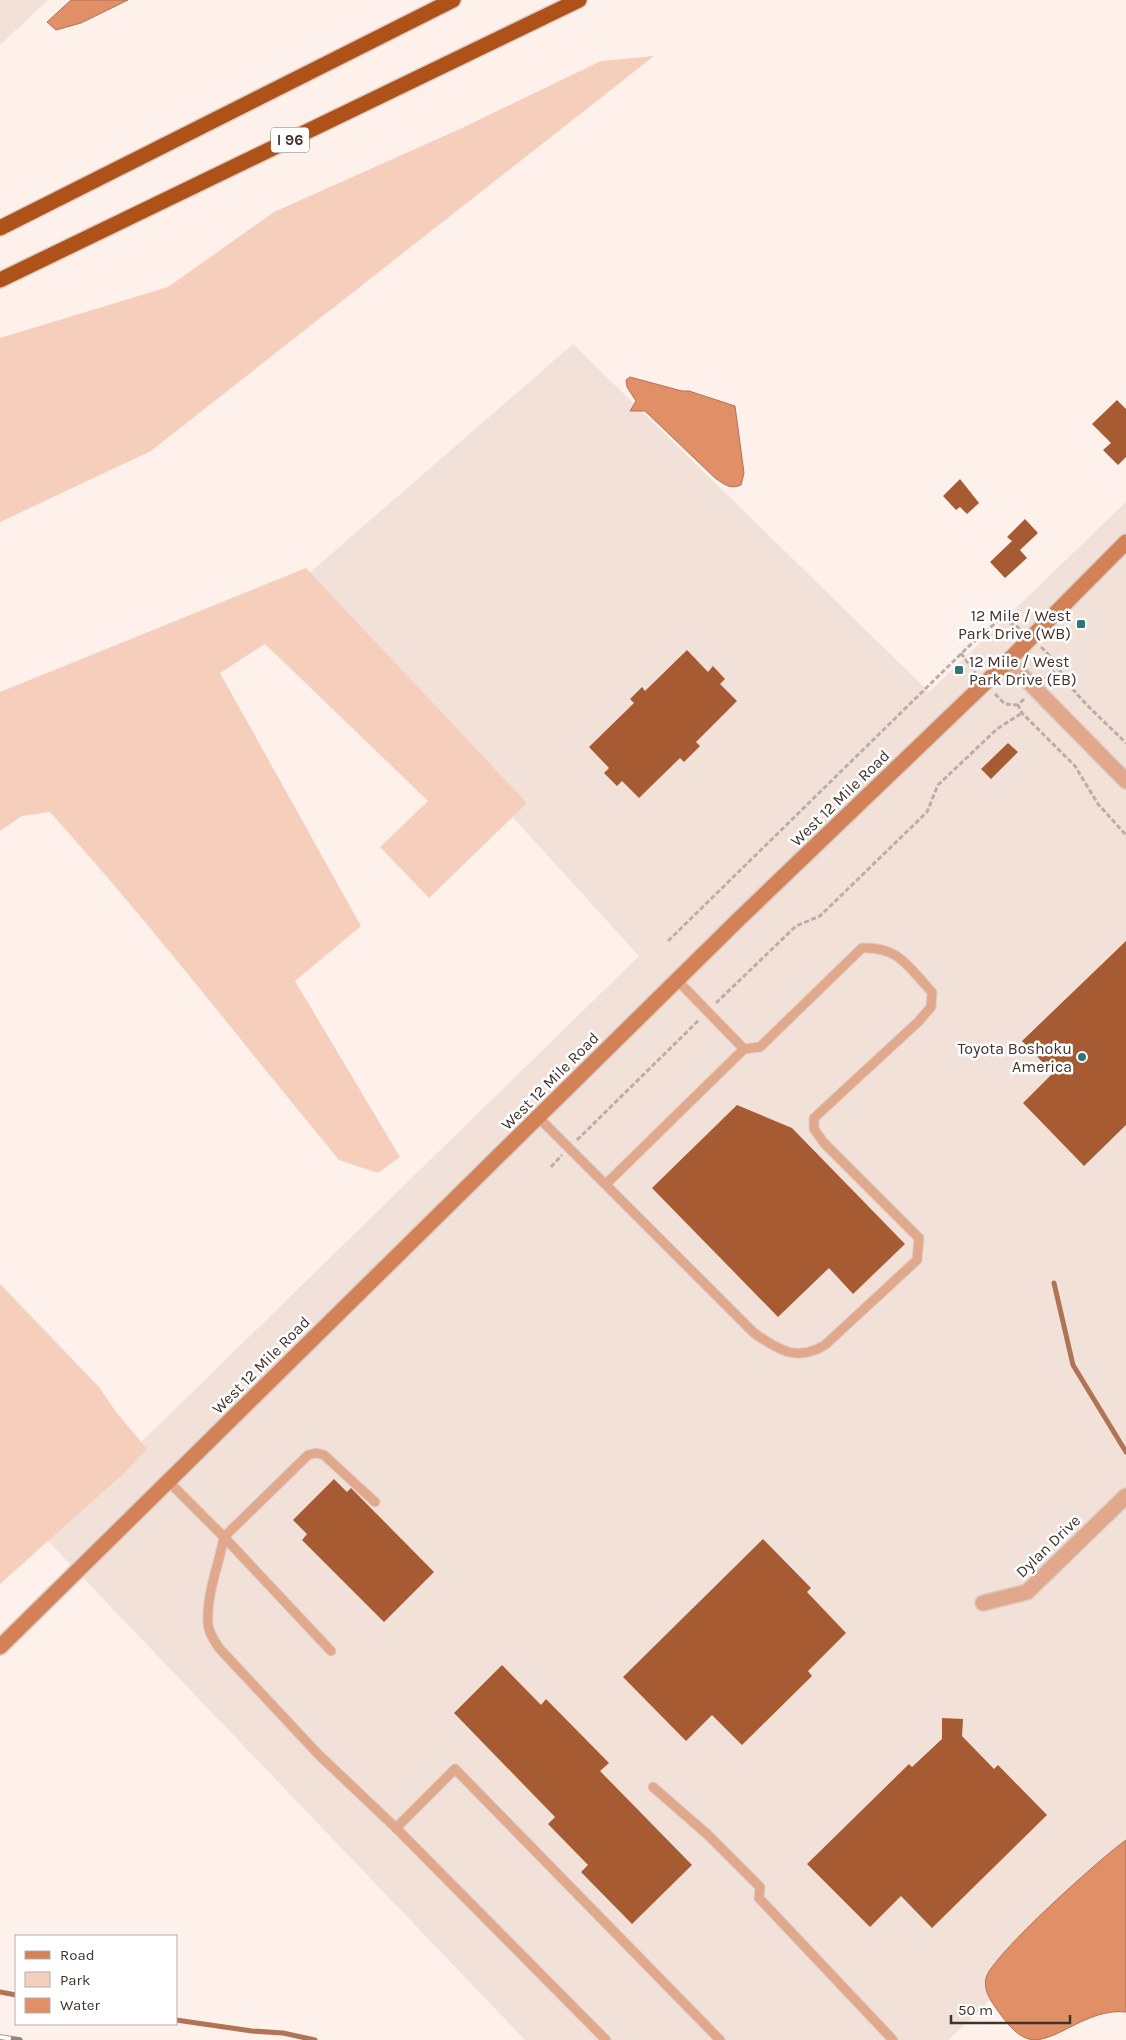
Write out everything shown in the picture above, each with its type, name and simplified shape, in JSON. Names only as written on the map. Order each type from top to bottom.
[{"type":"highway","points":[[0,228],[453,0]]},
{"type":"highway","name":"I 96","points":[[0,280],[579,0]]},
{"type":"main road","name":"West 12 Mile Road","points":[[0,1647],[677,980],[1008,661],[1126,542]]},
{"type":"street","points":[[1008,661],[1126,781]]},
{"type":"street","name":"Dylan Drive","points":[[984,1603],[1027,1592],[1126,1496]]},
{"type":"lane","points":[[538,1117],[754,1333],[772,1346],[794,1354],[813,1353],[825,1345],[917,1260],[919,1238],[824,1143],[814,1129],[814,1118],[918,1022],[931,1008],[932,992],[896,953],[879,947],[862,948],[760,1047],[744,1049],[606,1184]]},
{"type":"lane","points":[[677,980],[744,1049]]},
{"type":"lane","points":[[375,1502],[324,1455],[316,1453],[308,1455],[224,1537],[212,1588],[208,1623],[212,1636],[219,1648],[318,1754],[396,1828],[606,2040]]},
{"type":"lane","points":[[168,1481],[224,1537],[331,1651]]},
{"type":"lane","points":[[396,1828],[455,1769],[720,2040]]},
{"type":"lane","points":[[653,1787],[708,1835],[760,1887],[759,1898],[893,2040]]},
{"type":"path","points":[[668,941],[961,654],[1000,619],[1015,625]]},
{"type":"path","points":[[961,654],[968,666]]},
{"type":"path","points":[[1053,658],[1072,688],[1126,743]]},
{"type":"path","points":[[1059,667],[1018,705],[1022,713],[1075,766],[1098,804],[1126,835]]},
{"type":"path","points":[[551,1167],[707,1011],[796,926],[820,916],[927,812],[938,785],[997,729],[1022,713]]},
{"type":"shaded area","points":[[0,0],[48,0],[0,45]]},
{"type":"shaded area","points":[[573,344],[929,692],[1126,502],[1126,1871],[948,2040],[525,2040],[44,1537],[639,956],[299,582]]},
{"type":"green space","points":[[654,56],[151,451],[0,522],[0,338],[168,287],[274,212],[462,128],[601,61]]},
{"type":"green space","points":[[306,568],[527,803],[429,898],[380,847],[428,801],[265,644],[220,673],[361,926],[295,981],[400,1157],[378,1173],[339,1160],[161,941],[50,812],[22,816],[0,831],[0,692]]},
{"type":"green space","points":[[0,1284],[99,1387],[116,1412],[147,1449],[123,1474],[0,1584]]},
{"type":"water","points":[[71,0],[128,0],[81,23],[56,30],[47,22]]},
{"type":"water","points":[[630,377],[682,391],[689,391],[735,406],[744,473],[741,485],[730,487],[715,478],[645,411],[630,411],[636,401],[627,387],[626,380]]},
{"type":"water","points":[[1126,1840],[1126,2012],[1112,2012],[1099,2015],[1043,2039],[1033,2040],[1023,2037],[1011,2027],[992,2002],[987,1993],[986,1978],[993,1966],[1026,1929],[1095,1865]]},
{"type":"building","points":[[1117,400],[1126,409],[1126,457],[1118,465],[1103,450],[1111,443],[1092,424]]},
{"type":"building","points":[[960,479],[979,503],[967,514],[960,507],[956,510],[943,496]]},
{"type":"building","points":[[1025,519],[1038,533],[1020,550],[1027,558],[1005,578],[990,562],[1012,541],[1007,537]]},
{"type":"building","points":[[687,650],[708,672],[713,666],[725,679],[720,684],[737,701],[696,742],[700,746],[684,762],[680,758],[639,798],[622,781],[617,786],[604,773],[609,768],[589,747],[634,703],[630,699],[642,687],[645,691]]},
{"type":"building","points":[[1008,743],[1018,752],[991,779],[981,769]]},
{"type":"building","name":"Toyota Boshoku America","points":[[1126,941],[1126,1125],[1084,1166],[1023,1103],[1053,1073],[1022,1041]]},
{"type":"building","points":[[737,1105],[792,1128],[905,1244],[853,1294],[829,1268],[778,1317],[652,1188]]},
{"type":"building","points":[[334,1479],[347,1492],[351,1488],[434,1572],[384,1622],[302,1540],[307,1534],[293,1520]]},
{"type":"building","points":[[763,1539],[811,1588],[807,1592],[846,1633],[808,1671],[812,1676],[742,1745],[712,1715],[686,1741],[623,1677]]},
{"type":"building","points":[[502,1665],[541,1705],[546,1699],[609,1763],[600,1771],[692,1865],[632,1924],[581,1872],[588,1865],[548,1824],[555,1817],[454,1713]]},
{"type":"building","points":[[942,1718],[963,1719],[962,1736],[994,1769],[998,1765],[1047,1815],[932,1928],[901,1896],[870,1927],[807,1864],[909,1764],[912,1767],[942,1739]]},
{"type":"waterway","points":[[1054,1283],[1073,1365],[1126,1452]]},
{"type":"waterway","points":[[0,1992],[15,1995]]},
{"type":"waterway","points":[[178,2020],[252,2031],[283,2033],[315,2040]]},
{"type":"railway","points":[[0,2037],[20,2040]]},
{"type":"place","name":"12 Mile / West Park Drive (WB)","points":[[1081,624]]},
{"type":"place","name":"12 Mile / West Park Drive (EB)","points":[[959,670]]},
{"type":"place","name":"Toyota Boshoku America","points":[[1082,1057]]}]
